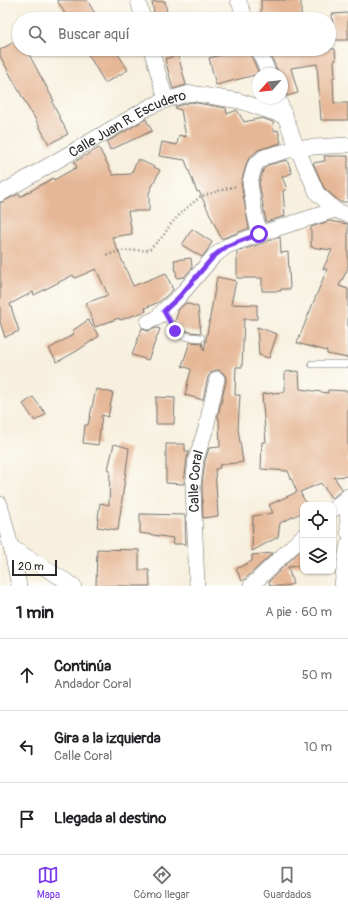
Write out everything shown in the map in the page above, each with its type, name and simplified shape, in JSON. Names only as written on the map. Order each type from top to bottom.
[{"type":"street","points":[[138,0],[141,12]]},
{"type":"street","points":[[238,0],[243,12]]},
{"type":"street","points":[[153,56],[166,100]]},
{"type":"street","points":[[261,56],[266,68]]},
{"type":"street","name":"Calle Juan R. Escudero","points":[[0,194],[149,107],[190,93],[240,101],[286,117]]},
{"type":"street","points":[[281,104],[297,148],[317,193],[341,212]]},
{"type":"street","points":[[259,234],[250,182],[255,165],[264,157],[297,148],[348,145]]},
{"type":"street","points":[[148,322],[157,318],[179,297],[214,256],[227,246],[259,234],[341,212]]},
{"type":"street","name":"Calle Coral","points":[[197,586],[193,486],[196,459],[206,428],[217,379]]},
{"type":"street","points":[[336,507],[347,497]]},
{"type":"street","points":[[347,497],[348,532]]},
{"type":"street","points":[[0,504],[11,546],[19,586]]},
{"type":"street","points":[[251,586],[301,538]]},
{"type":"street","points":[[342,586],[348,544]]},
{"type":"street","points":[[11,546],[74,586]]},
{"type":"lane","points":[[164,311],[175,331],[183,336],[201,338]]},
{"type":"lane","points":[[312,364],[348,364]]},
{"type":"path","points":[[107,255],[119,251],[149,250],[163,236],[171,224],[183,211],[200,197],[250,182]]},
{"type":"building","points":[[57,0],[87,0],[94,12],[64,12]]},
{"type":"building","points":[[261,0],[301,0],[301,12],[261,12]]},
{"type":"building","points":[[165,1],[167,12],[154,12],[152,2]]},
{"type":"building","points":[[348,13],[348,40],[336,40],[336,14]]},
{"type":"building","points":[[12,43],[12,56],[30,56],[54,101],[52,102],[68,134],[49,144],[0,56],[0,50]]},
{"type":"building","points":[[89,56],[119,56],[128,70],[105,83]]},
{"type":"building","points":[[178,56],[186,85],[173,89],[165,59]]},
{"type":"building","points":[[217,56],[251,56],[256,68],[252,68],[252,76],[216,85],[209,58]]},
{"type":"building","points":[[271,56],[336,56],[336,60],[334,61],[335,77],[333,77],[334,103],[348,103],[348,120],[321,120],[317,64],[291,68],[298,93],[288,96],[288,68],[276,68]]},
{"type":"building","points":[[191,102],[226,108],[227,114],[237,110],[244,122],[262,118],[273,122],[274,131],[278,130],[281,143],[258,150],[249,158],[247,162],[241,183],[249,228],[224,238],[221,238],[199,191],[197,192],[185,160],[159,156],[162,142],[177,145],[179,135],[186,137],[181,110],[175,107]]},
{"type":"building","points":[[146,119],[152,131],[110,150],[107,142]]},
{"type":"building","points":[[99,148],[113,175],[131,174],[138,159],[160,170],[149,193],[149,211],[128,211],[132,234],[112,237],[133,286],[166,273],[173,290],[159,302],[145,308],[146,311],[120,320],[119,318],[95,327],[86,303],[108,295],[96,269],[75,278],[73,275],[34,295],[33,292],[10,304],[19,331],[5,337],[0,322],[0,203],[19,194],[20,197],[53,178],[54,180],[77,167],[74,162]]},
{"type":"building","points":[[324,156],[348,156],[348,202],[340,202],[324,188],[313,163],[325,161]]},
{"type":"building","points":[[287,160],[292,173],[282,177],[287,189],[283,191],[285,216],[266,222],[259,183],[263,170],[268,165]]},
{"type":"building","points":[[329,221],[348,224],[348,268],[339,286],[348,289],[348,358],[327,354],[327,351],[297,343],[327,269],[323,269],[332,250],[311,247],[311,227]]},
{"type":"building","points":[[192,229],[212,242],[202,257],[182,245]]},
{"type":"building","points":[[280,237],[281,253],[288,252],[290,289],[281,289],[281,291],[262,291],[262,278],[237,278],[237,252]]},
{"type":"building","points":[[191,258],[192,268],[184,277],[177,278],[174,260]]},
{"type":"building","points":[[217,277],[236,281],[231,304],[257,305],[257,319],[244,319],[242,367],[236,367],[235,395],[240,395],[238,429],[243,462],[219,465],[220,468],[215,469],[218,516],[203,518],[202,486],[205,461],[209,448],[220,447],[218,416],[226,377],[219,370],[215,370],[211,373],[208,377],[203,400],[185,395],[191,369],[182,366],[190,342],[202,343],[204,351]]},
{"type":"building","points":[[186,303],[198,307],[201,333],[190,332],[180,328],[175,321],[179,309]]},
{"type":"building","points":[[88,320],[99,336],[57,362],[49,349],[74,334],[72,331]]},
{"type":"building","points":[[257,327],[277,334],[269,358],[259,355]]},
{"type":"building","points":[[142,328],[147,331],[157,328],[160,329],[148,360],[132,355]]},
{"type":"building","points":[[299,371],[300,389],[328,393],[328,390],[348,391],[348,476],[334,477],[342,489],[332,499],[321,483],[300,492],[305,502],[300,502],[300,513],[280,523],[278,537],[252,551],[253,516],[273,513],[269,505],[297,492],[288,471],[261,469],[262,442],[266,442],[262,394],[285,392],[285,372]]},
{"type":"building","points":[[96,389],[113,393],[108,417],[102,415],[98,445],[83,443],[85,425],[88,425]]},
{"type":"building","points":[[33,397],[46,414],[35,421],[23,404]]},
{"type":"building","points":[[156,397],[175,398],[174,424],[156,424]]},
{"type":"building","points":[[114,444],[129,448],[118,530],[97,527],[100,503],[109,505],[110,470],[108,469]]},
{"type":"building","points":[[166,444],[185,444],[185,451],[189,451],[184,484],[166,483]]},
{"type":"building","points":[[140,514],[185,515],[186,544],[172,544],[173,538],[140,533]]},
{"type":"building","points":[[97,549],[139,550],[139,570],[149,570],[150,586],[96,586]]},
{"type":"building","points":[[300,551],[300,566],[288,567],[293,584],[285,586],[270,586],[269,581]]},
{"type":"building","points":[[273,553],[242,581],[236,569],[252,561],[252,555]]},
{"type":"route","points":[[175,331],[164,311],[179,297],[214,256],[227,246],[259,234]]}]
